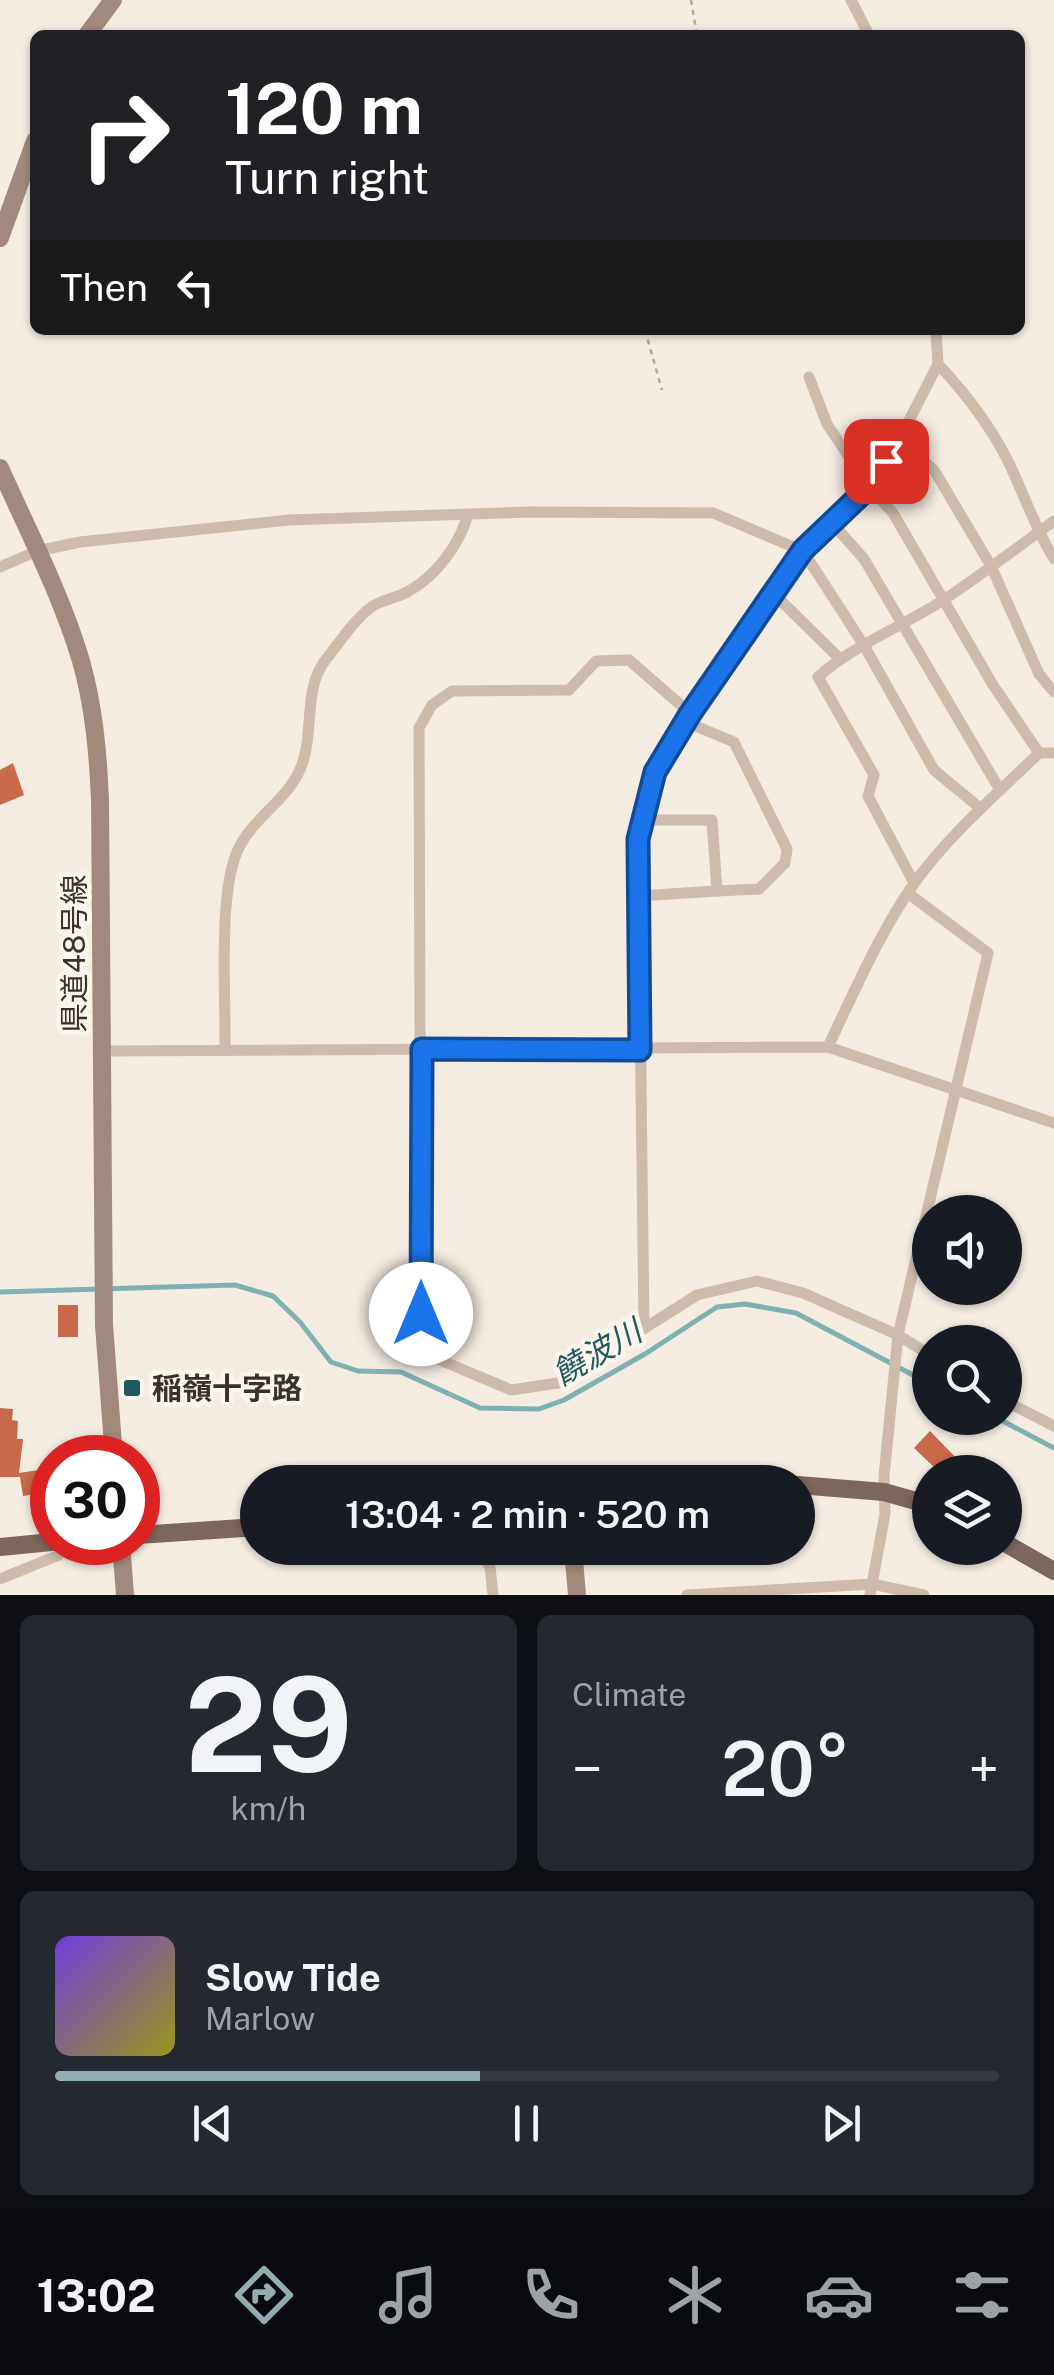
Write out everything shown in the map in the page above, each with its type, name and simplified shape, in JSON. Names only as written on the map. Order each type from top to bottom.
[{"type":"main road","points":[[90,30],[113,0]]},
{"type":"main road","points":[[0,238],[30,154]]},
{"type":"main road","name":"県道48号線","points":[[0,468],[75,642],[94,719],[100,800],[104,1325],[112,1435]]},
{"type":"main road","points":[[815,1486],[884,1492],[912,1499]]},
{"type":"main road","points":[[160,1534],[240,1528]]},
{"type":"main road","points":[[0,1547],[30,1544]]},
{"type":"main road","points":[[1022,1553],[1054,1571]]},
{"type":"main road","points":[[122,1565],[125,1595]]},
{"type":"main road","points":[[574,1565],[577,1595]]},
{"type":"street","points":[[851,0],[867,30]]},
{"type":"street","points":[[644,1328],[638,839],[655,772],[803,550],[869,487],[938,364],[936,335]]},
{"type":"street","points":[[938,364],[996,439],[1054,559]]},
{"type":"street","points":[[810,377],[827,424],[869,487],[893,513],[993,685],[1038,753]]},
{"type":"street","points":[[898,440],[934,470],[991,566],[1040,674],[1054,692]]},
{"type":"street","points":[[225,1050],[228,884],[237,850],[254,824],[283,796],[300,772],[310,742],[312,692],[323,662],[372,607],[410,591],[434,572],[464,530],[468,514]]},
{"type":"street","points":[[0,568],[37,552],[80,542],[290,520],[468,514],[713,514],[803,550],[865,647],[934,770],[980,808]]},
{"type":"street","points":[[871,1590],[885,1514],[898,1336],[988,953],[912,889],[868,796],[874,775],[818,677],[839,658],[865,647],[944,599],[1054,521]]},
{"type":"street","points":[[834,524],[864,559],[1000,790]]},
{"type":"street","points":[[774,594],[839,658]]},
{"type":"street","points":[[638,896],[759,889],[785,862],[787,850],[734,742],[688,718],[629,660],[596,661],[569,690],[452,691],[432,705],[419,728],[421,1352],[510,1390],[558,1383],[696,1295],[756,1280],[803,1293],[912,1344]]},
{"type":"street","points":[[828,1047],[864,971],[912,889],[980,808],[1038,753],[1054,753]]},
{"type":"street","points":[[643,820],[712,820],[717,892]]},
{"type":"street","points":[[102,1050],[828,1047],[1054,1123]]},
{"type":"street","points":[[1022,1410],[1054,1426]]},
{"type":"street","points":[[0,1579],[34,1565]]},
{"type":"street","points":[[489,1565],[494,1595]]},
{"type":"street","points":[[687,1595],[871,1590],[924,1595]]},
{"type":"path","points":[[690,0],[696,30]]},
{"type":"path","points":[[646,335],[662,390]]},
{"type":"building","points":[[13,763],[24,795],[0,805],[0,770]]},
{"type":"building","points":[[58,1305],[78,1305],[78,1337],[58,1337]]},
{"type":"building","points":[[0,1408],[13,1409],[12,1420],[18,1421],[17,1439],[23,1439],[19,1473],[30,1471],[30,1495],[23,1496],[20,1477],[0,1477]]},
{"type":"building","points":[[926,1435],[934,1435],[953,1455],[921,1455],[914,1448]]},
{"type":"waterway","name":"饒波川","points":[[0,1292],[235,1285],[273,1296],[300,1322],[331,1362],[358,1371],[401,1372],[480,1408],[539,1409],[564,1400],[717,1307],[745,1304],[796,1313],[912,1374]]},
{"type":"waterway","name":"饒波川","points":[[1022,1431],[1054,1448]]},
{"type":"place","name":"稲嶺十字路","points":[[132,1388]]},
{"type":"route","points":[[421,1314],[422,1049],[640,1050],[638,839],[655,772],[690,714],[803,550],[869,487],[886,461]]}]
